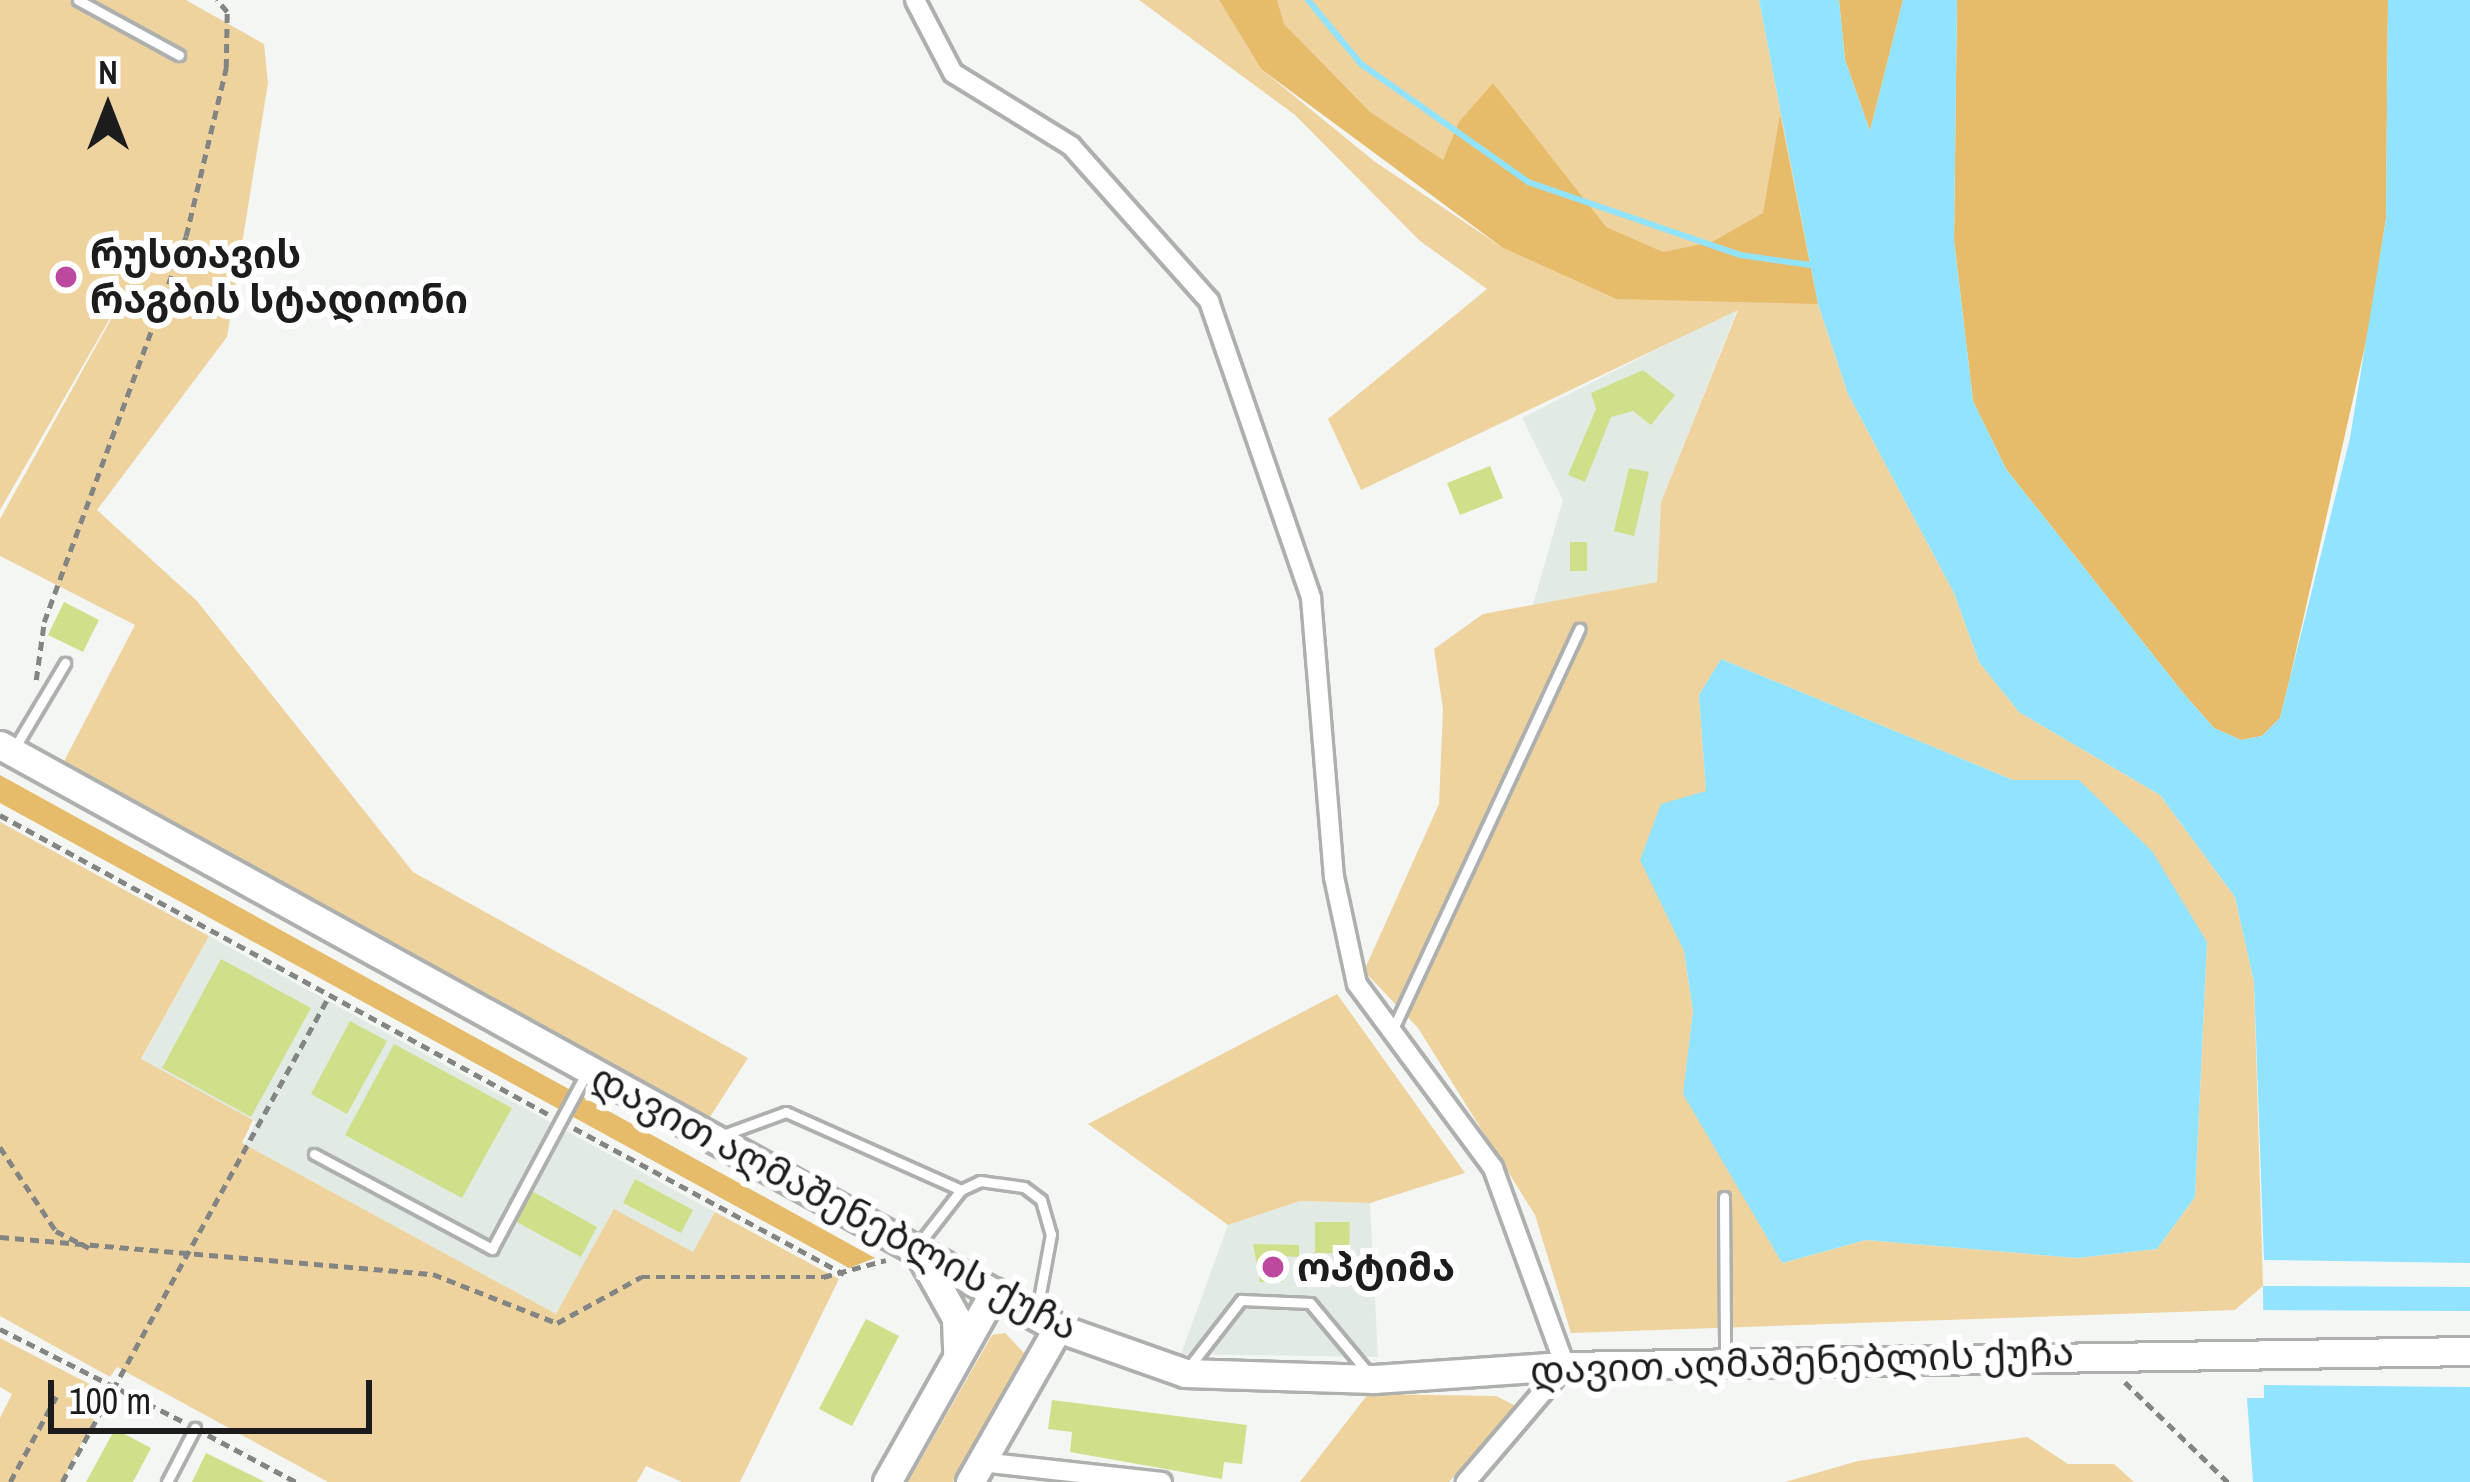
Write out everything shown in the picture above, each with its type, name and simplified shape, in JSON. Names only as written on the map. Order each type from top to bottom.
[{"type":"main road","name":"დავით აღმაშენებლის ქუჩა","points":[[6,749],[1047,1322],[1184,1373],[1373,1379],[1565,1366],[2249,1349],[2470,1351]]},
{"type":"main road","points":[[915,1250],[942,1280],[957,1358]]},
{"type":"main road","points":[[887,1482],[994,1292]]},
{"type":"main road","points":[[975,1472],[1047,1322]]},
{"type":"street","points":[[915,0],[952,73],[1071,146],[1209,302],[1311,598],[1334,877],[1357,984],[1493,1168],[1565,1366],[1466,1482]]},
{"type":"street","points":[[975,1472],[1162,1482]]},
{"type":"lane","points":[[78,0],[178,55]]},
{"type":"lane","points":[[1391,1033],[1579,629]]},
{"type":"lane","points":[[6,749],[32,720],[64,663]]},
{"type":"lane","points":[[314,1154],[492,1249],[589,1070]]},
{"type":"lane","points":[[714,1138],[786,1112],[961,1190],[1004,1181],[1041,1200],[1051,1234],[1047,1322]]},
{"type":"lane","points":[[915,1250],[961,1190]]},
{"type":"lane","points":[[1724,1197],[1725,1362]]},
{"type":"lane","points":[[1184,1373],[1241,1300],[1310,1303],[1373,1379]]},
{"type":"lane","points":[[167,1482],[195,1428]]},
{"type":"path","points":[[32,720],[44,622],[185,236],[226,68],[227,12],[218,0]]},
{"type":"path","points":[[0,815],[844,1274]]},
{"type":"path","points":[[62,1482],[181,1253],[329,996]]},
{"type":"path","points":[[0,1148],[56,1231],[92,1249]]},
{"type":"path","points":[[0,1237],[92,1249],[433,1274],[557,1323],[641,1276],[844,1274],[915,1250]]},
{"type":"path","points":[[0,1329],[296,1482]]},
{"type":"path","points":[[2097,1353],[2228,1482]]},
{"type":"path","points":[[10,1482],[56,1397]]},
{"type":"shaded area","points":[[0,0],[186,0],[264,44],[268,83],[227,337],[97,510],[197,601],[413,872],[748,1058],[708,1120],[61,767],[135,625],[0,556],[0,519],[155,240],[0,510]]},
{"type":"shaded area","points":[[1139,0],[1219,0],[1261,69],[1374,161],[1503,248],[1616,299],[1288,59],[1250,0],[1759,0],[1818,304],[1848,394],[1954,593],[1979,662],[2019,712],[2160,795],[2235,897],[2254,982],[2263,1286],[2235,1310],[1571,1333],[1535,1215],[1418,1028],[1364,971],[1439,804],[1443,709],[1434,649],[1483,614],[1657,582],[1661,502],[1738,310],[1361,490],[1328,419],[1487,289],[1420,241],[1295,115]],"holes":[[[1721,659],[2013,780],[2079,780],[2207,942],[2195,1197],[2157,1249],[2077,1258],[1866,1240],[1782,1263],[1684,1094],[1693,1011],[1684,951],[1706,791],[1699,695]]]},
{"type":"shaded area","points":[[1219,0],[1277,0],[1284,24],[1370,112],[1443,160],[1459,122],[1493,83],[1606,227],[1663,252],[1712,242],[1763,213],[1780,115],[1818,304],[1616,299],[1503,248],[1261,69]]},
{"type":"shaded area","points":[[1839,0],[1903,0],[1870,131],[1845,60]]},
{"type":"shaded area","points":[[1957,0],[2388,0],[2386,219],[2368,333],[2280,718],[2262,736],[2241,740],[2214,728],[2184,694],[2006,469],[1973,401],[1954,240]]},
{"type":"shaded area","points":[[1738,308],[1661,502],[1657,582],[1533,605],[1563,500],[1522,418]]},
{"type":"shaded area","points":[[0,775],[875,1258],[849,1268],[0,803]]},
{"type":"shaded area","points":[[0,822],[209,936],[141,1059],[253,1120],[242,1143],[556,1314],[614,1209],[693,1252],[715,1212],[839,1279],[740,1482],[682,1482],[646,1466],[637,1482],[328,1482],[117,1367],[110,1377],[0,1316]]},
{"type":"shaded area","points":[[209,936],[715,1212],[693,1253],[614,1210],[557,1315],[244,1144],[256,1122],[141,1060]]},
{"type":"shaded area","points":[[1337,994],[1465,1173],[1370,1203],[1300,1201],[1228,1225],[1088,1124]]},
{"type":"shaded area","points":[[1300,1201],[1370,1203],[1378,1357],[1181,1354],[1228,1225]]},
{"type":"shaded area","points":[[1005,1333],[1026,1355],[953,1482],[908,1482],[992,1335]]},
{"type":"shaded area","points":[[0,1338],[107,1393],[62,1482],[0,1482],[0,1418],[12,1394],[0,1387]]},
{"type":"shaded area","points":[[1368,1394],[1496,1396],[1516,1406],[1449,1482],[1300,1482]]},
{"type":"shaded area","points":[[2027,1437],[2068,1464],[2114,1464],[2134,1482],[1785,1482],[1858,1461]]},
{"type":"water","points":[[1759,0],[1839,0],[1845,60],[1870,131],[1903,0],[1957,0],[1954,240],[1973,401],[2006,469],[2184,694],[2214,728],[2241,740],[2262,736],[2280,718],[2350,438],[2386,219],[2388,0],[2470,0],[2470,1263],[2264,1260],[2254,982],[2235,897],[2160,795],[2019,712],[1979,662],[1954,593],[1848,394],[1818,304]]},
{"type":"water","points":[[1721,659],[2013,780],[2079,780],[2152,851],[2207,942],[2195,1197],[2157,1249],[2077,1258],[1866,1240],[1782,1263],[1683,1094],[1693,1011],[1684,951],[1640,860],[1661,804],[1706,791],[1699,695]]},
{"type":"water","points":[[2263,1286],[2470,1287],[2470,1482],[2253,1482],[2247,1398],[2264,1398]]},
{"type":"pier","points":[[2257,1310],[2470,1311],[2470,1387],[2258,1385]]},
{"type":"building","points":[[1643,370],[1675,395],[1651,425],[1633,411],[1611,417],[1585,482],[1568,475],[1596,409],[1591,393]]},
{"type":"building","points":[[1490,466],[1503,498],[1460,515],[1447,483]]},
{"type":"building","points":[[1629,468],[1649,472],[1634,536],[1614,531]]},
{"type":"building","points":[[1570,542],[1587,542],[1587,571],[1570,571]]},
{"type":"building","points":[[64,602],[99,620],[83,652],[48,635]]},
{"type":"building","points":[[221,959],[311,1008],[251,1117],[162,1068]]},
{"type":"building","points":[[350,1021],[387,1041],[347,1114],[311,1094]]},
{"type":"building","points":[[394,1044],[512,1108],[462,1198],[345,1135]]},
{"type":"building","points":[[635,1179],[693,1210],[681,1233],[623,1203]]},
{"type":"building","points":[[530,1190],[597,1227],[581,1257],[513,1220]]},
{"type":"building","points":[[1315,1222],[1350,1222],[1349,1253],[1315,1253]]},
{"type":"building","points":[[1253,1244],[1299,1245],[1299,1257],[1283,1256],[1283,1282],[1260,1282]]},
{"type":"building","points":[[866,1319],[899,1336],[852,1426],[819,1409]]},
{"type":"building","points":[[1052,1400],[1247,1425],[1242,1464],[1224,1462],[1222,1479],[1070,1452],[1072,1432],[1048,1429]]},
{"type":"building","points":[[115,1429],[151,1448],[133,1482],[86,1482]]},
{"type":"building","points":[[206,1453],[265,1482],[192,1482]]},
{"type":"waterway","points":[[1308,0],[1361,64],[1528,182],[1740,255],[1810,265]]},
{"type":"place","name":"რუსთავის რაგბის სტადიონი","points":[[66,277]]},
{"type":"place","name":"ოპტიმა","points":[[1273,1267]]}]
